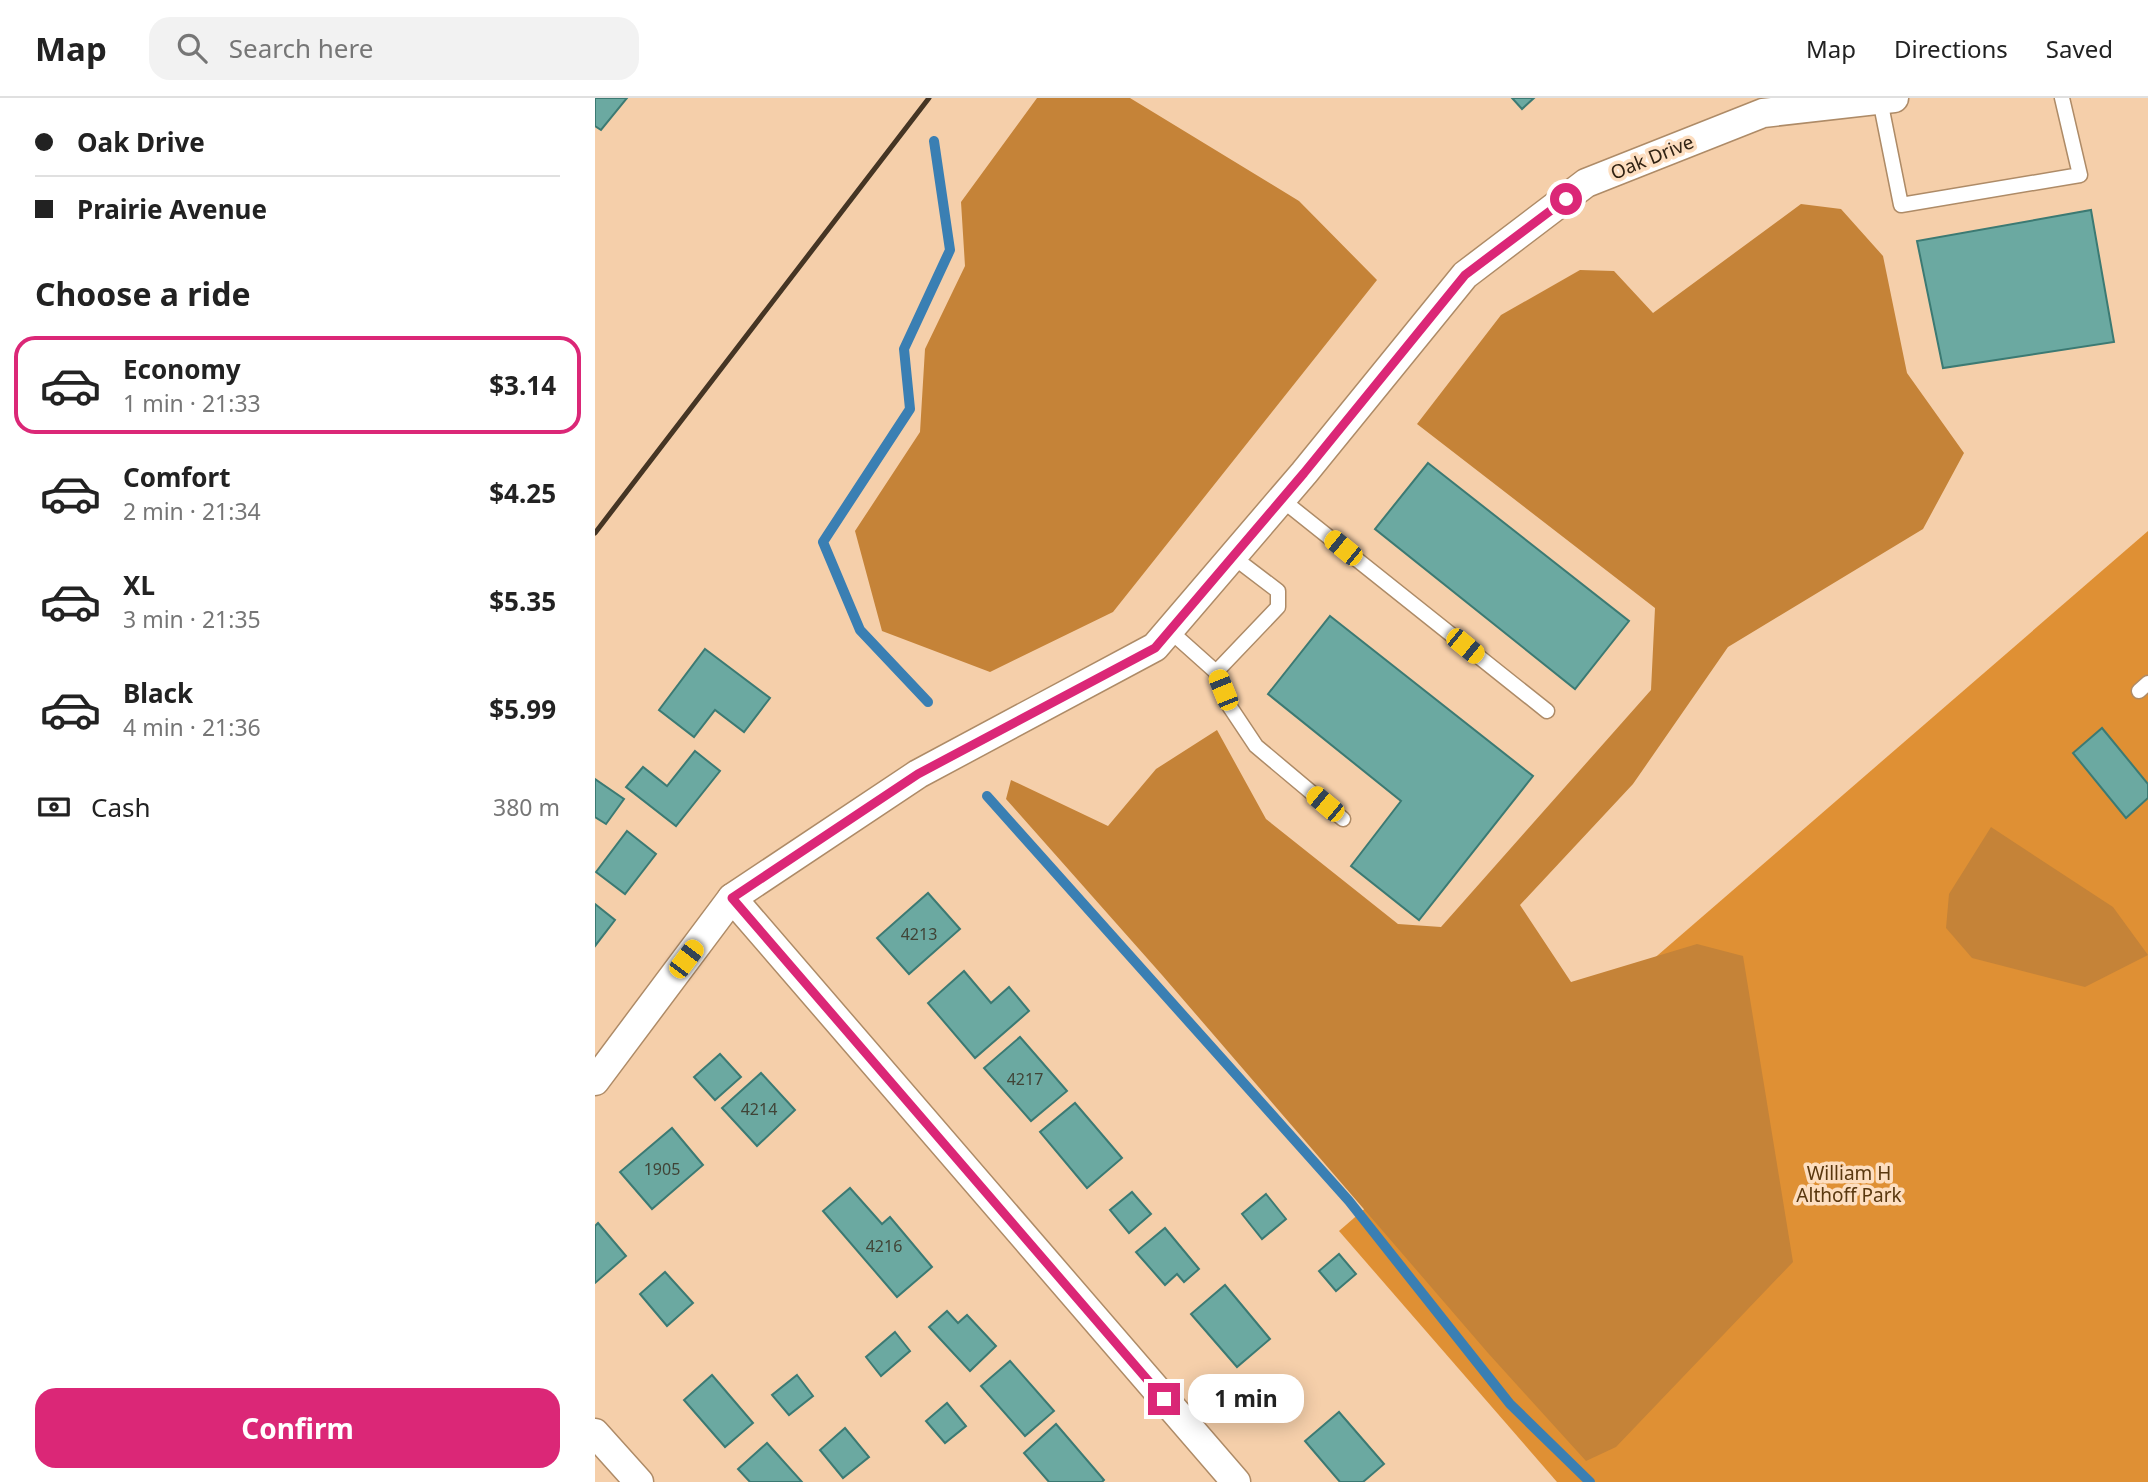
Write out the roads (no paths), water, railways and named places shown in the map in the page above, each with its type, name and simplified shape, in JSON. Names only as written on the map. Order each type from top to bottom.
[{"type":"street","name":"Oak Drive","points":[[595,1081],[732,898],[918,774],[1155,648],[1465,275],[1586,183],[1763,113],[1887,99]]},
{"type":"street","points":[[732,898],[1236,1482]]},
{"type":"street","points":[[595,1433],[639,1482]]},
{"type":"lane","points":[[1887,99],[1901,205],[2080,175],[2063,98]]},
{"type":"lane","points":[[1281,499],[1547,712]]},
{"type":"lane","points":[[1216,672],[1278,607],[1278,591],[1232,556]]},
{"type":"lane","points":[[1169,630],[1216,672],[1230,707],[1256,746],[1343,819]]},
{"type":"waterway","points":[[928,702],[860,630],[823,542],[910,409],[904,349],[950,250],[934,141]]},
{"type":"waterway","points":[[987,796],[1349,1201],[1510,1404],[1590,1482]]},
{"type":"railway","points":[[595,533],[929,98]]},
{"type":"park label","name":"William H Althoff Park","points":[[1849,1184]]}]
